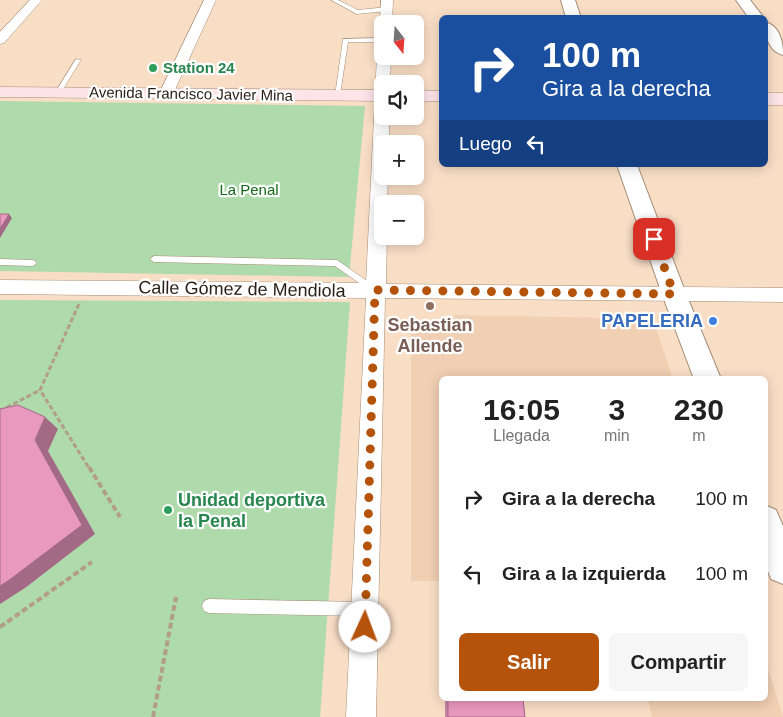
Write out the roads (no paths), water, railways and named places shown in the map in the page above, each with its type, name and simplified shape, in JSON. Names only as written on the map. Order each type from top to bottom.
[{"type":"main road","name":"Avenida Francisco Javier Mina","points":[[0,92],[374,96]]},
{"type":"main road","points":[[424,96],[439,96]]},
{"type":"main road","points":[[768,99],[783,99]]},
{"type":"street","points":[[0,40],[36,0]]},
{"type":"street","points":[[166,94],[210,0]]},
{"type":"street","points":[[568,0],[573,15]]},
{"type":"street","points":[[744,0],[755,15]]},
{"type":"street","points":[[768,32],[783,50]]},
{"type":"street","points":[[361,717],[381,125]]},
{"type":"street","points":[[628,167],[674,294],[707,376]]},
{"type":"street","name":"Calle Gómez de Mendiola","points":[[0,287],[783,295]]},
{"type":"street","points":[[768,529],[783,567]]},
{"type":"lane","points":[[334,0],[356,12],[385,4]]},
{"type":"lane","points":[[337,95],[345,40],[374,40]]},
{"type":"lane","points":[[58,92],[78,60]]},
{"type":"lane","points":[[154,259],[337,263],[375,290]]},
{"type":"lane","points":[[0,262],[33,263]]},
{"type":"lane","points":[[209,606],[366,609]]},
{"type":"place","name":"Station 24","points":[[153,68]]},
{"type":"place","name":"Sebastian Allende","points":[[430,306]]},
{"type":"place","name":"PAPELERIA","points":[[713,321]]},
{"type":"place","name":"Unidad deportiva la Penal","points":[[168,510]]},
{"type":"park label","name":"La Penal","points":[[249,190]]}]
